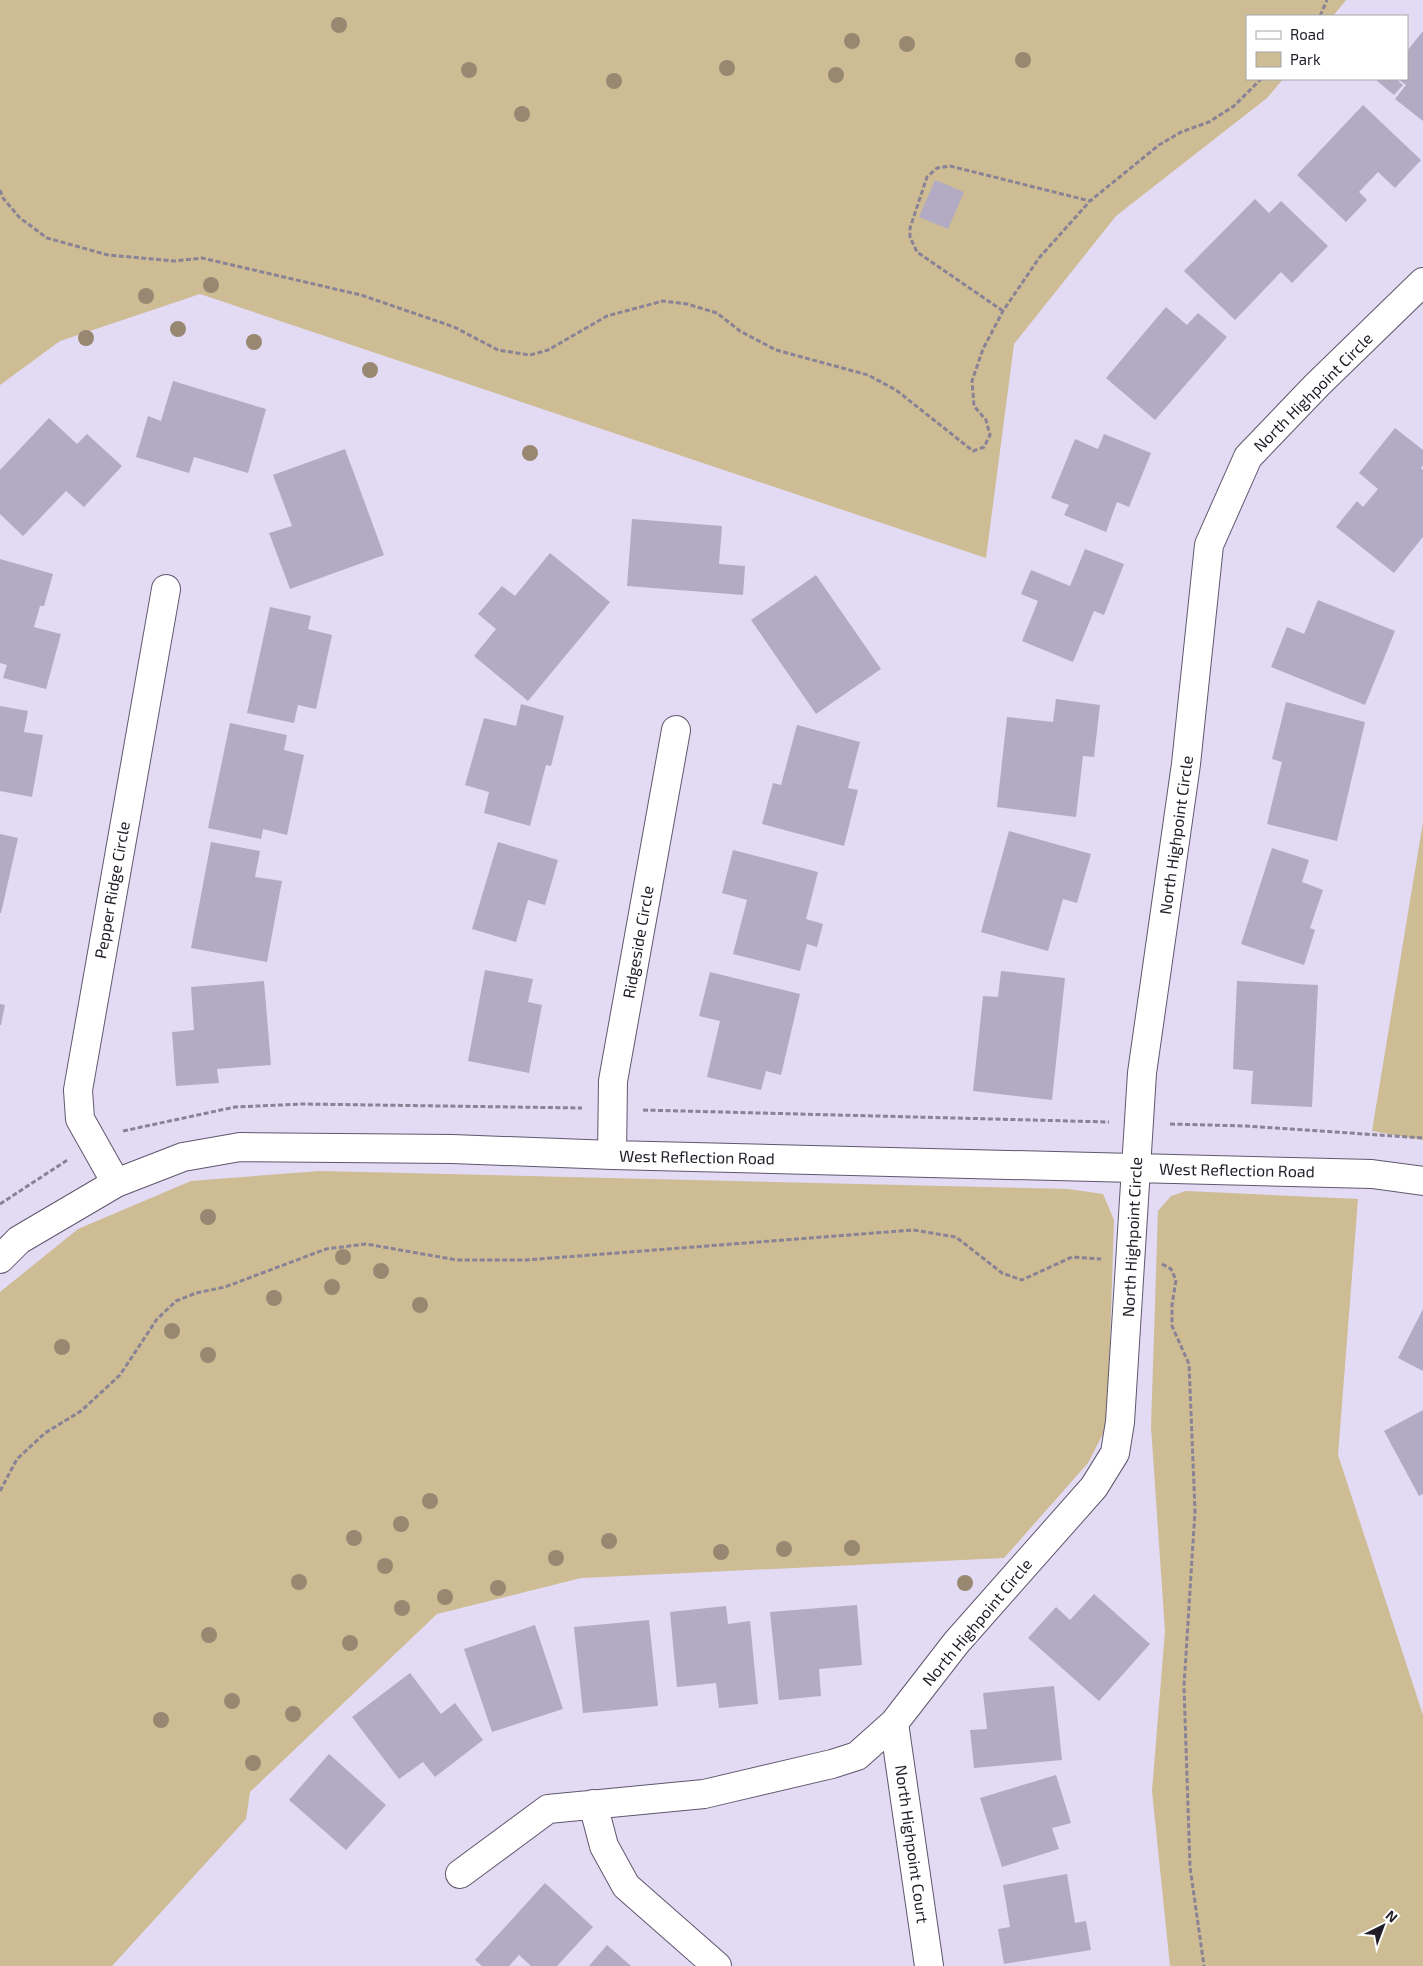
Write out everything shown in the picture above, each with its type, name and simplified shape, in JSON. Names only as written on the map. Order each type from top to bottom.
[{"type":"street","name":"North Highpoint Circle","points":[[460,1874],[548,1808],[704,1794],[832,1764],[857,1756],[894,1723],[956,1643],[1094,1487],[1115,1453],[1120,1422],[1142,1073],[1186,764],[1208,546],[1248,457],[1423,282]]},
{"type":"street","name":"Pepper Ridge Circle","points":[[116,1183],[80,1119],[78,1090],[166,589]]},
{"type":"street","name":"Ridgeside Circle","points":[[612,1155],[613,1081],[676,730]]},
{"type":"street","name":"West Reflection Road","points":[[0,1259],[19,1240],[116,1183],[183,1157],[240,1147],[452,1149],[612,1155],[1372,1174],[1423,1180]]},
{"type":"street","name":"North Highpoint Court","points":[[894,1723],[929,1966]]},
{"type":"street","points":[[593,1804],[604,1846],[626,1886],[717,1966]]},
{"type":"path","points":[[1320,15],[1327,0]]},
{"type":"path","points":[[0,190],[3,198],[20,218],[47,238],[108,255],[175,260],[202,258],[361,296],[454,327],[498,350],[530,356],[548,350],[608,316],[663,301],[687,304],[717,313],[740,331],[776,350],[868,375],[896,390],[973,450],[984,447],[990,435],[986,420],[974,406],[972,381],[983,349],[1003,311],[1039,258],[1090,201],[1159,145],[1181,132],[1209,122],[1234,106],[1260,80]]},
{"type":"path","points":[[1003,311],[917,252],[912,244],[910,228],[927,177],[937,168],[950,166],[1090,201]]},
{"type":"path","points":[[0,1204],[76,1154],[121,1131],[235,1107],[303,1104],[613,1109],[1246,1126],[1423,1138]]},
{"type":"path","points":[[0,1492],[17,1459],[45,1433],[81,1411],[120,1375],[157,1318],[176,1301],[196,1292],[225,1287],[326,1249],[366,1244],[457,1260],[526,1260],[913,1230],[956,1237],[1002,1273],[1022,1280],[1072,1257],[1130,1260],[1161,1264],[1171,1269],[1176,1280],[1172,1305],[1172,1326],[1189,1364],[1195,1511],[1184,1686],[1190,1867],[1204,1966]]},
{"type":"green space","points":[[0,0],[1346,0],[1334,15],[1246,15],[1246,80],[1282,80],[1267,98],[1116,216],[1014,344],[986,558],[200,294],[60,341],[0,385]]},
{"type":"green space","points":[[1423,822],[1423,1140],[1372,1131]]},
{"type":"green space","points":[[320,1171],[1068,1189],[1103,1194],[1114,1220],[1108,1404],[1104,1432],[1088,1463],[1004,1558],[581,1578],[437,1614],[250,1792],[246,1819],[112,1966],[0,1966],[0,1292],[78,1229],[191,1181]]},
{"type":"green space","points":[[1186,1191],[1358,1199],[1338,1455],[1423,1715],[1423,1966],[1170,1966],[1152,1791],[1165,1631],[1151,1427],[1158,1211],[1171,1196]]},
{"type":"building","points":[[1423,31],[1423,121],[1395,99],[1406,85],[1399,80],[1408,80],[1408,50]]},
{"type":"building","points":[[1397,80],[1403,85],[1394,95],[1377,81]]},
{"type":"building","points":[[1363,105],[1421,160],[1395,188],[1378,172],[1359,192],[1367,200],[1346,222],[1297,175]]},
{"type":"building","points":[[935,180],[964,192],[948,229],[919,217]]},
{"type":"building","points":[[1255,199],[1269,213],[1281,201],[1328,246],[1292,283],[1281,272],[1235,320],[1184,271]]},
{"type":"building","points":[[1166,307],[1187,325],[1198,313],[1227,337],[1155,420],[1106,378]]},
{"type":"building","points":[[173,381],[266,409],[248,473],[194,457],[189,473],[136,457],[148,416],[161,421]]},
{"type":"building","points":[[49,418],[77,444],[87,434],[122,466],[84,507],[66,491],[23,536],[0,514],[0,470]]},
{"type":"building","points":[[1395,428],[1423,450],[1423,465],[1421,468],[1423,470],[1423,537],[1394,573],[1336,527],[1357,501],[1363,507],[1378,489],[1359,473]]},
{"type":"building","points":[[1104,434],[1151,453],[1129,507],[1117,502],[1106,532],[1064,515],[1069,505],[1051,498],[1075,439],[1098,449]]},
{"type":"building","points":[[345,449],[384,555],[290,589],[269,533],[292,526],[273,475]]},
{"type":"building","points":[[632,519],[722,526],[719,564],[745,566],[743,595],[627,586]]},
{"type":"building","points":[[1085,549],[1124,564],[1104,615],[1094,611],[1073,662],[1022,641],[1038,601],[1021,594],[1031,570],[1070,586]]},
{"type":"building","points":[[550,553],[610,602],[528,701],[474,656],[496,629],[478,614],[502,586],[515,596]]},
{"type":"building","points":[[0,559],[53,574],[44,606],[40,606],[34,627],[61,634],[46,689],[3,678],[7,665],[0,663]]},
{"type":"building","points":[[816,575],[881,669],[816,714],[751,620]]},
{"type":"building","points":[[1318,600],[1395,631],[1365,705],[1271,667],[1287,627],[1304,634]]},
{"type":"building","points":[[270,607],[311,616],[308,629],[332,635],[316,709],[298,705],[294,723],[247,713]]},
{"type":"building","points":[[1056,699],[1100,705],[1094,757],[1083,756],[1076,817],[997,807],[1007,717],[1053,722]]},
{"type":"building","points":[[1286,702],[1365,722],[1337,841],[1267,824],[1282,762],[1272,759]]},
{"type":"building","points":[[521,704],[564,716],[551,766],[546,765],[530,826],[484,813],[489,792],[465,785],[484,718],[516,726]]},
{"type":"building","points":[[0,706],[28,711],[24,732],[43,735],[32,797],[0,791]]},
{"type":"building","points":[[230,723],[287,735],[284,750],[304,755],[287,835],[263,829],[261,839],[208,828]]},
{"type":"building","points":[[797,725],[860,742],[848,788],[858,790],[844,846],[762,824],[773,783],[781,785]]},
{"type":"building","points":[[1009,831],[1091,854],[1077,903],[1063,899],[1048,951],[981,932]]},
{"type":"building","points":[[0,834],[18,838],[1,913],[0,913]]},
{"type":"building","points":[[211,842],[260,851],[255,877],[282,881],[267,962],[191,948]]},
{"type":"building","points":[[498,842],[558,860],[545,905],[528,900],[516,942],[472,929]]},
{"type":"building","points":[[1272,848],[1309,860],[1302,882],[1323,890],[1310,928],[1315,930],[1304,965],[1241,944]]},
{"type":"building","points":[[733,850],[818,872],[806,919],[823,924],[817,947],[807,944],[800,971],[733,954],[747,900],[722,893]]},
{"type":"building","points":[[485,970],[533,979],[528,1002],[542,1005],[529,1073],[468,1061]]},
{"type":"building","points":[[1001,971],[1065,978],[1052,1100],[973,1091],[983,996],[998,997]]},
{"type":"building","points":[[710,972],[800,994],[781,1075],[766,1071],[761,1090],[707,1077],[720,1021],[699,1016]]},
{"type":"building","points":[[264,981],[271,1065],[217,1069],[219,1083],[176,1086],[172,1032],[194,1030],[191,987]]},
{"type":"building","points":[[1237,981],[1318,985],[1312,1107],[1251,1104],[1253,1071],[1233,1069]]},
{"type":"building","points":[[0,1004],[5,1005],[1,1025],[0,1025]]},
{"type":"building","points":[[1423,1309],[1423,1371],[1398,1358]]},
{"type":"building","points":[[1423,1410],[1423,1494],[1419,1496],[1384,1431]]},
{"type":"building","points":[[1094,1594],[1150,1644],[1099,1701],[1028,1638],[1056,1607],[1070,1620]]},
{"type":"building","points":[[857,1605],[862,1665],[819,1669],[821,1696],[779,1700],[770,1612]]},
{"type":"building","points":[[726,1606],[728,1624],[750,1621],[758,1704],[719,1708],[716,1683],[677,1687],[670,1612]]},
{"type":"building","points":[[649,1620],[658,1706],[583,1713],[574,1627]]},
{"type":"building","points":[[535,1625],[563,1709],[492,1732],[464,1649]]},
{"type":"building","points":[[410,1673],[441,1714],[455,1703],[483,1740],[435,1777],[423,1762],[399,1779],[352,1717]]},
{"type":"building","points":[[1054,1686],[1062,1760],[974,1768],[970,1730],[987,1729],[983,1693]]},
{"type":"building","points":[[329,1754],[386,1805],[346,1850],[289,1800]]},
{"type":"building","points":[[1056,1775],[1071,1823],[1052,1828],[1059,1849],[1002,1867],[980,1798]]},
{"type":"building","points":[[1067,1874],[1075,1923],[1086,1921],[1091,1950],[1004,1964],[998,1929],[1010,1927],[1003,1885]]},
{"type":"building","points":[[545,1883],[593,1927],[557,1966],[531,1966],[519,1955],[509,1966],[482,1966],[475,1960]]},
{"type":"building","points":[[607,1945],[631,1966],[589,1966]]}]
